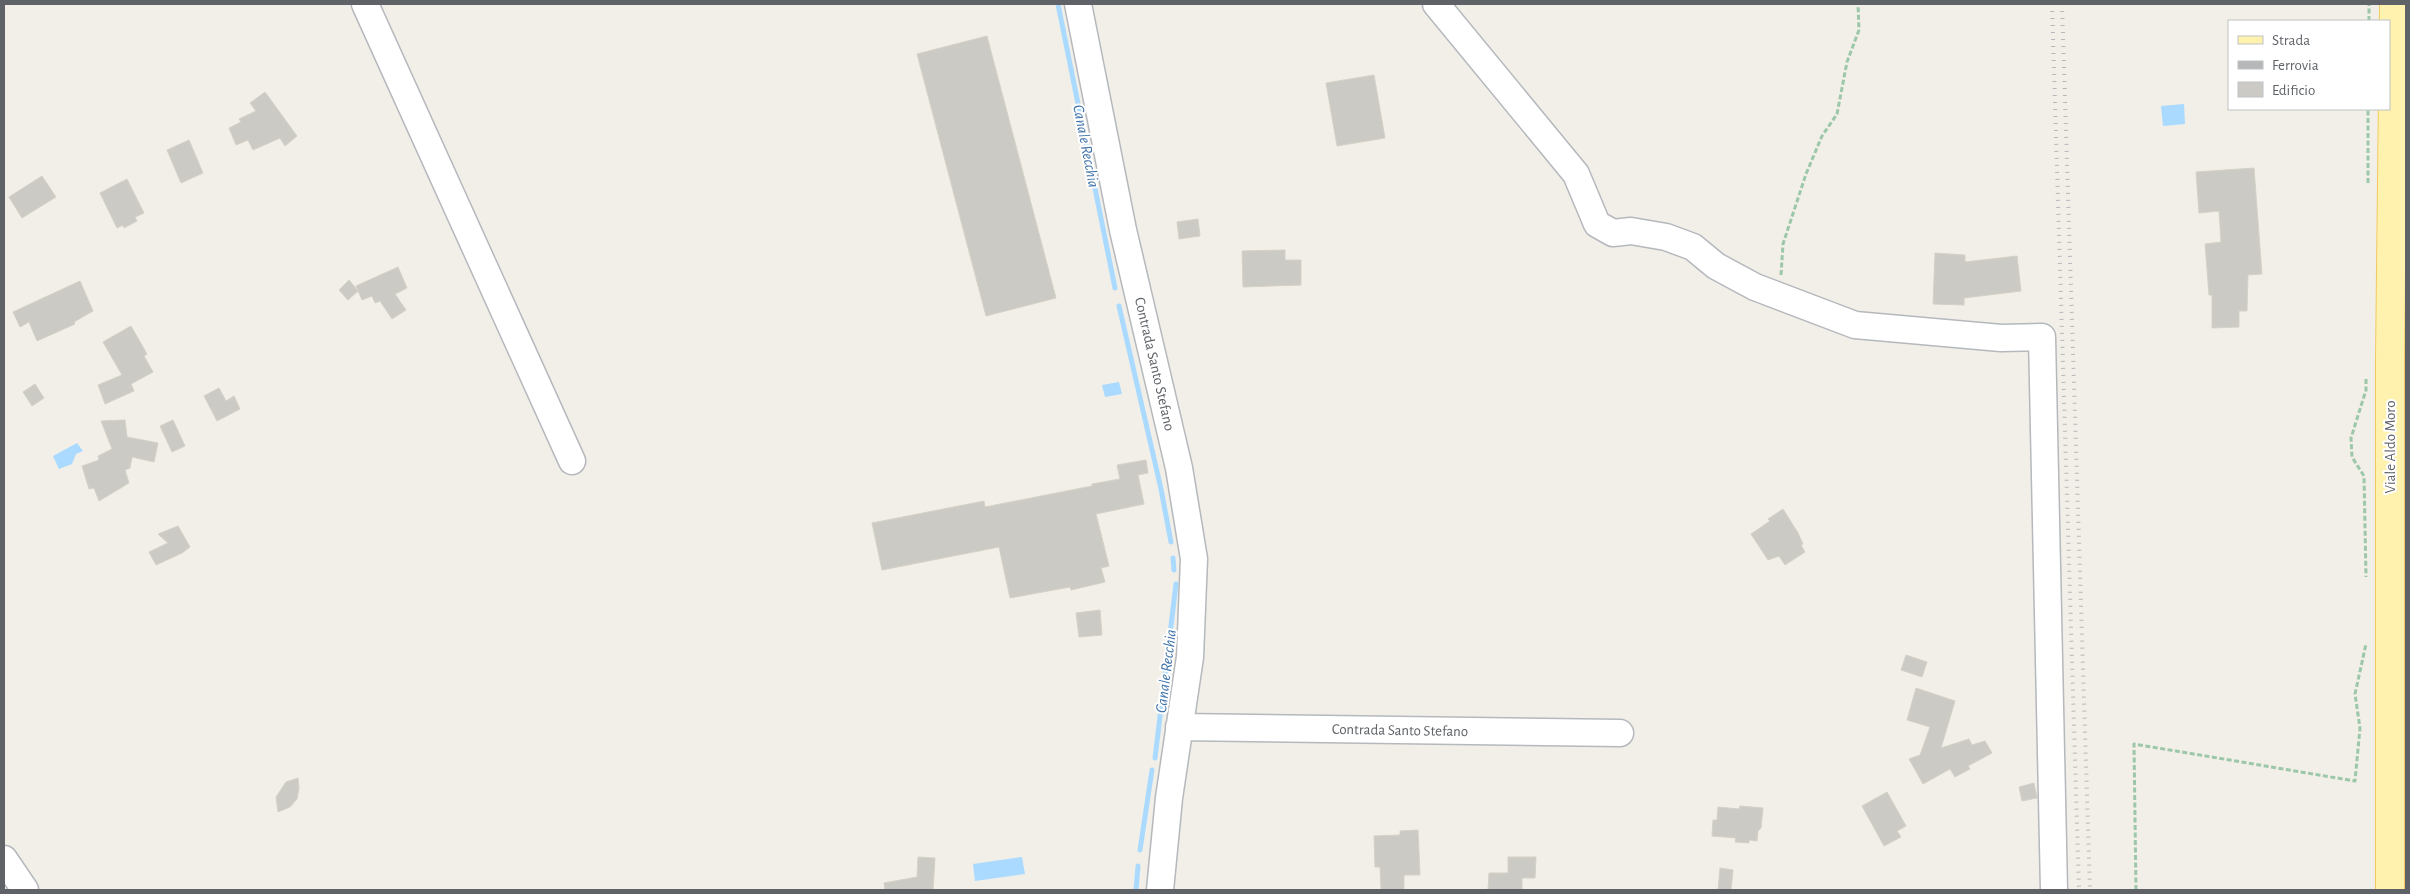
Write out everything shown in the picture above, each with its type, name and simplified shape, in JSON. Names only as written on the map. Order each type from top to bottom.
[{"type":"main road","name":"Viale Aldo Moro","points":[[2390,890],[2398,753],[2390,360],[2394,4]]},
{"type":"street","points":[[365,4],[572,461]]},
{"type":"street","name":"Contrada Santo Stefano","points":[[1078,4],[1123,230],[1179,468],[1194,559],[1190,657],[1169,798],[1160,890]]},
{"type":"street","points":[[1436,4],[1576,174],[1597,224],[1613,233],[1631,231],[1666,237],[1693,247],[1716,266],[1755,286],[1855,326],[2001,338],[2042,337],[2054,890]]},
{"type":"street","name":"Contrada Santo Stefano","points":[[1179,727],[1620,732]]},
{"type":"street","points":[[4,859],[25,890]]},
{"type":"path","points":[[1780,296],[1783,244],[1806,174],[1822,136],[1837,114],[1847,62],[1859,30],[1858,4]]},
{"type":"path","points":[[2369,4],[2369,20]]},
{"type":"path","points":[[2368,110],[2368,192]]},
{"type":"path","points":[[2366,371],[2366,390],[2351,438],[2352,457],[2364,476],[2366,583]]},
{"type":"path","points":[[2136,890],[2134,744],[2355,782],[2360,728],[2356,694],[2367,641]]},
{"type":"water","points":[[2184,104],[2185,124],[2163,126],[2161,106]]},
{"type":"water","points":[[1119,382],[1122,394],[1105,397],[1102,385]]},
{"type":"water","points":[[77,443],[83,451],[76,454],[72,464],[59,469],[53,456]]},
{"type":"water","points":[[1022,857],[1025,874],[975,881],[973,864]]},
{"type":"building","points":[[987,36],[1056,298],[986,316],[917,54]]},
{"type":"building","points":[[1374,75],[1385,138],[1337,146],[1326,83]]},
{"type":"building","points":[[265,92],[297,136],[285,146],[280,138],[253,150],[248,140],[236,145],[229,128],[241,122],[239,119],[256,111],[250,103]]},
{"type":"building","points":[[189,140],[203,173],[181,183],[167,150]]},
{"type":"building","points":[[2254,168],[2262,274],[2248,275],[2247,311],[2239,311],[2239,327],[2212,328],[2212,295],[2209,295],[2205,244],[2221,242],[2219,211],[2199,213],[2196,172]]},
{"type":"building","points":[[42,176],[56,197],[22,218],[9,197]]},
{"type":"building","points":[[127,179],[144,213],[135,217],[137,221],[124,228],[123,225],[117,228],[100,193]]},
{"type":"building","points":[[1198,219],[1200,236],[1179,239],[1177,222]]},
{"type":"building","points":[[1285,250],[1285,260],[1301,260],[1301,285],[1243,287],[1242,251]]},
{"type":"building","points":[[1935,253],[1965,255],[1965,262],[2017,256],[2021,291],[1964,298],[1964,305],[1933,304]]},
{"type":"building","points":[[398,267],[407,288],[395,294],[406,310],[392,319],[380,301],[375,303],[372,296],[362,300],[356,286]]},
{"type":"building","points":[[349,280],[358,291],[348,300],[339,290]]},
{"type":"building","points":[[80,281],[93,311],[74,322],[75,324],[37,341],[29,322],[20,327],[13,312]]},
{"type":"building","points":[[131,326],[147,354],[144,356],[153,372],[131,384],[134,391],[105,404],[98,385],[122,375],[103,342]]},
{"type":"building","points":[[35,384],[44,398],[32,406],[23,392]]},
{"type":"building","points":[[219,388],[226,401],[234,396],[240,409],[217,421],[204,396]]},
{"type":"building","points":[[125,420],[127,437],[158,443],[154,462],[132,457],[130,468],[125,470],[129,483],[99,501],[94,488],[89,489],[82,466],[99,460],[98,456],[112,449],[101,421]]},
{"type":"building","points":[[173,420],[185,446],[172,452],[160,426]]},
{"type":"building","points":[[1146,460],[1148,473],[1138,475],[1144,504],[1096,514],[1109,566],[1101,568],[1105,582],[1071,590],[1070,587],[1010,598],[999,547],[882,570],[872,523],[984,501],[985,507],[1092,486],[1092,484],[1120,479],[1117,465]]},
{"type":"building","points":[[1783,509],[1798,533],[1805,552],[1785,565],[1779,556],[1768,560],[1751,534]]},
{"type":"building","points":[[178,526],[190,547],[182,553],[156,565],[149,552],[168,543],[158,534]]},
{"type":"building","points":[[1100,610],[1102,635],[1079,637],[1076,613]]},
{"type":"building","points":[[1906,655],[1927,662],[1922,677],[1901,670]]},
{"type":"building","points":[[1916,688],[1955,701],[1941,748],[1969,739],[1972,745],[1985,741],[1992,753],[1968,766],[1970,769],[1955,777],[1950,769],[1923,784],[1909,759],[1920,755],[1930,727],[1907,720]]},
{"type":"building","points":[[298,778],[297,799],[290,807],[278,812],[276,797],[286,782]]},
{"type":"building","points":[[2034,783],[2037,798],[2022,801],[2019,787]]},
{"type":"building","points":[[1887,792],[1906,826],[1897,831],[1901,837],[1884,846],[1862,806]]},
{"type":"building","points":[[1740,806],[1763,808],[1761,828],[1758,831],[1757,841],[1749,840],[1749,843],[1735,842],[1736,838],[1712,836],[1713,820],[1717,820],[1718,807],[1739,809]]},
{"type":"building","points":[[1418,830],[1420,875],[1404,875],[1404,890],[1381,890],[1380,867],[1375,867],[1374,836],[1400,835],[1400,831]]},
{"type":"building","points":[[918,857],[935,858],[933,890],[885,890],[884,883],[917,877]]},
{"type":"building","points":[[1508,857],[1536,857],[1535,878],[1522,878],[1522,890],[1488,890],[1489,873],[1508,873]]},
{"type":"building","points":[[1720,868],[1733,870],[1731,890],[1718,890]]},
{"type":"waterway","name":"Canale Recchia","points":[[1058,4],[1115,288]]},
{"type":"waterway","name":"Canale Recchia","points":[[1119,306],[1161,489],[1171,542]]},
{"type":"waterway","name":"Canale Recchia","points":[[1173,558],[1174,570]]},
{"type":"waterway","name":"Canale Recchia","points":[[1155,758],[1176,584]]},
{"type":"waterway","name":"Canale Recchia","points":[[1140,850],[1152,770]]},
{"type":"waterway","name":"Canale Recchia","points":[[1136,890],[1138,866]]},
{"type":"railway","points":[[2052,4],[2079,890]]},
{"type":"railway","points":[[2062,4],[2090,890]]}]
